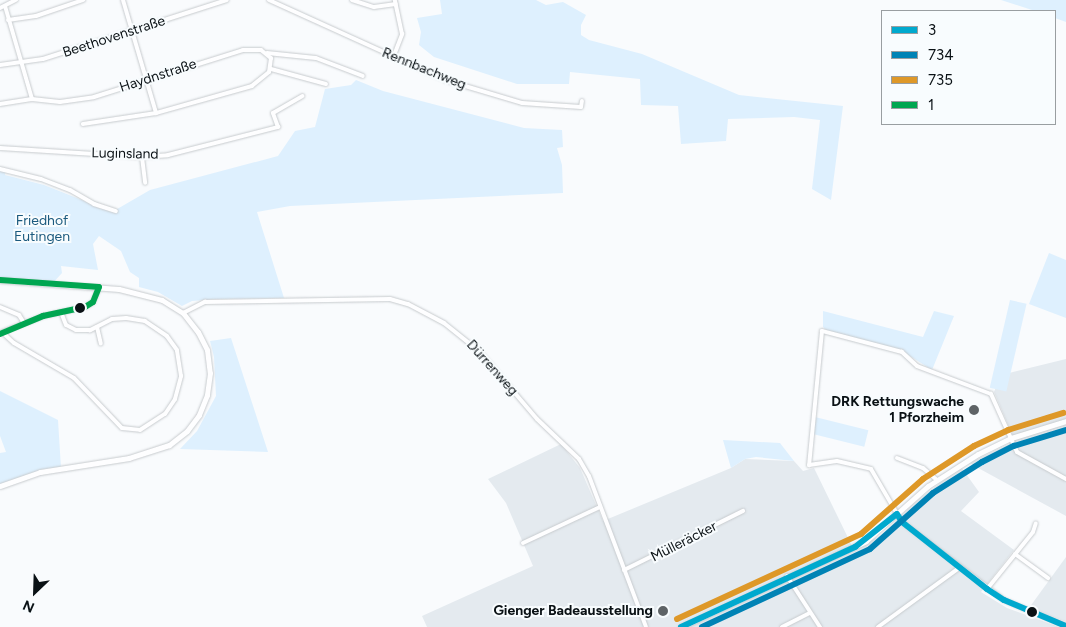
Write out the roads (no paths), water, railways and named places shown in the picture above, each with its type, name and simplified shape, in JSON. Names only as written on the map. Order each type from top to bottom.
[{"type":"street","points":[[0,8],[16,0]]},
{"type":"street","points":[[8,20],[36,16],[83,0]]},
{"type":"street","points":[[123,0],[156,113]]},
{"type":"street","points":[[206,0],[208,6]]},
{"type":"street","name":"Beethovenstraße","points":[[0,65],[43,60],[227,0]]},
{"type":"street","name":"Rennbachweg","points":[[269,0],[445,80],[522,103],[582,107],[582,101]]},
{"type":"street","points":[[352,0],[374,6],[396,2],[402,34],[393,58]]},
{"type":"street","points":[[5,6],[32,99]]},
{"type":"street","name":"Haydnstraße","points":[[0,104],[32,99],[60,102],[94,97],[243,50],[316,58],[363,76]]},
{"type":"street","points":[[83,124],[156,113],[259,83],[271,69],[271,58],[267,53]]},
{"type":"street","points":[[271,69],[326,84]]},
{"type":"street","name":"Luginsland","points":[[0,148],[142,157],[199,149],[278,127],[273,113],[302,96]]},
{"type":"street","points":[[142,157],[145,183]]},
{"type":"street","points":[[0,169],[42,179],[70,190],[94,204],[116,211]]},
{"type":"street","points":[[0,280],[99,287],[151,295],[183,314],[203,342],[210,373],[203,405],[187,431],[169,445],[146,454],[40,472],[0,486]]},
{"type":"street","points":[[61,312],[70,328],[83,331],[117,318],[145,321],[160,330],[177,350],[181,376],[175,399],[165,414],[148,426],[135,431],[122,428],[74,378],[14,343],[1,333],[24,323],[61,312],[89,305],[99,287]]},
{"type":"street","name":"Dürrenweg","points":[[183,314],[205,302],[390,299],[408,304],[444,323],[480,351],[537,419],[574,452],[589,476],[646,627]]},
{"type":"street","points":[[0,307],[19,315],[24,323]]},
{"type":"street","points":[[97,327],[102,344]]},
{"type":"street","points":[[1066,479],[1017,452],[990,394],[917,366],[902,352],[822,331],[809,465],[837,461],[871,469],[902,522],[959,568],[1004,600],[1066,626]]},
{"type":"street","points":[[681,627],[787,576],[866,541],[937,480],[1011,438],[1066,421]]},
{"type":"street","points":[[897,458],[923,468],[937,480]]},
{"type":"street","points":[[524,543],[600,507]]},
{"type":"street","name":"Mülleräcker","points":[[624,570],[743,511]]},
{"type":"street","points":[[987,589],[1033,532],[1036,523]]},
{"type":"street","points":[[1015,554],[1048,578]]},
{"type":"street","points":[[878,627],[959,568]]},
{"type":"street","points":[[787,576],[820,627]]},
{"type":"street","points":[[782,627],[810,613]]},
{"type":"place","name":"DRK Rettungswache 1 Pforzheim","points":[[974,410]]},
{"type":"place","name":"Gienger Badeausstellung","points":[[663,611]]},
{"type":"park label","name":"Friedhof Eutingen","points":[[42,230]]}]
